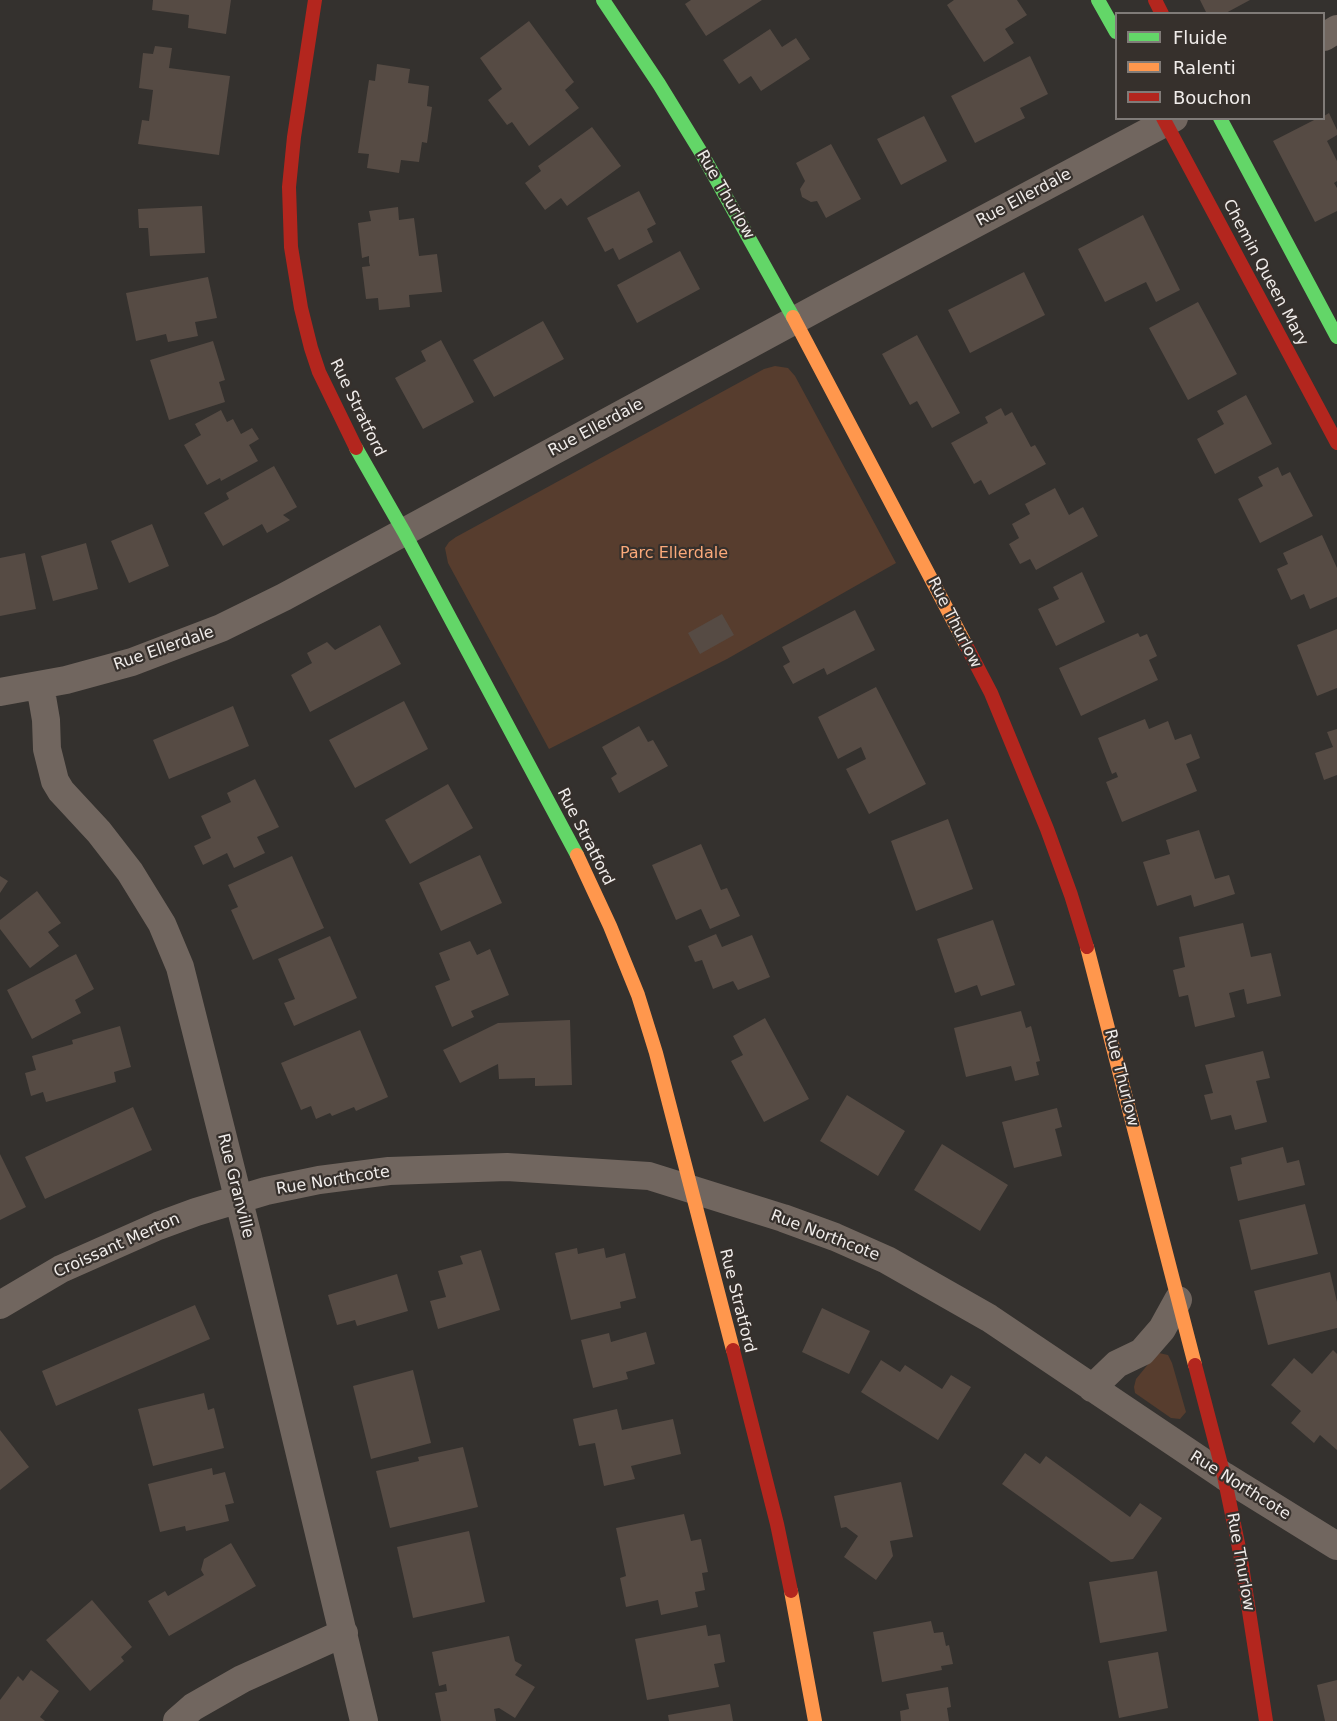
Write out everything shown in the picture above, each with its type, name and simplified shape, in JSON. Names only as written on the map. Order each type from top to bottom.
[{"type":"street","name":"Rue Stratford","points":[[315,0],[290,165],[289,214],[295,276],[304,326],[319,372],[348,432],[579,859],[638,995],[656,1053],[690,1189],[704,1235],[777,1524],[815,1721]]},
{"type":"street","name":"Rue Thurlow","points":[[603,0],[697,146],[795,320],[991,693],[1039,808],[1071,895],[1090,958],[1224,1476],[1240,1553],[1266,1721]]},
{"type":"street","points":[[1098,0],[1115,30]]},
{"type":"street","name":"Rue Ellerdale","points":[[0,692],[40,685],[132,662],[197,639],[284,597],[1168,120]]},
{"type":"street","name":"Chemin Queen Mary","points":[[1168,120],[1337,443]]},
{"type":"street","name":"Chemin Queen Mary","points":[[1221,120],[1337,337]]},
{"type":"street","name":"Rue Granville","points":[[40,685],[45,716],[46,749],[55,781],[130,872],[162,924],[174,950],[192,1008],[364,1721]]},
{"type":"street","name":"Rue Northcote","points":[[239,1200],[276,1188],[356,1174],[451,1167],[507,1167],[649,1176],[783,1218],[836,1237],[887,1260],[989,1318],[1224,1476],[1337,1546]]},
{"type":"street","name":"Croissant Merton","points":[[0,1305],[61,1269],[158,1226],[239,1200]]},
{"type":"street","points":[[1092,1388],[1117,1364],[1142,1352],[1162,1329],[1178,1300]]},
{"type":"street","points":[[177,1721],[193,1707],[242,1678],[344,1633]]},
{"type":"green space","name":"Parc Ellerdale","points":[[775,366],[788,368],[795,376],[896,563],[727,659],[549,749],[448,563],[445,548],[456,537],[764,369]]},
{"type":"green space","points":[[1159,1353],[1168,1355],[1172,1363],[1186,1412],[1180,1419],[1171,1418],[1135,1393],[1136,1379]]},
{"type":"building","points":[[153,0],[231,0],[226,34],[188,28],[189,15],[152,10]]},
{"type":"building","points":[[691,0],[762,0],[706,36],[685,4]]},
{"type":"building","points":[[954,0],[1017,0],[1027,15],[1005,29],[1014,43],[984,62],[947,5]]},
{"type":"building","points":[[1200,0],[1250,0],[1228,12],[1206,12]]},
{"type":"building","points":[[529,21],[574,82],[565,90],[579,108],[529,146],[512,122],[507,125],[488,100],[502,89],[480,58]]},
{"type":"building","points":[[770,29],[782,47],[796,38],[810,59],[761,91],[751,76],[739,84],[723,60]]},
{"type":"building","points":[[155,46],[172,48],[169,68],[230,76],[219,155],[138,144],[142,120],[149,121],[153,90],[139,88],[143,53],[153,54]]},
{"type":"building","points":[[1030,56],[1048,94],[1020,108],[1025,118],[975,143],[951,96]]},
{"type":"building","points":[[377,64],[410,69],[408,83],[429,86],[427,106],[432,107],[427,143],[422,142],[419,162],[401,160],[399,173],[367,168],[369,154],[358,153],[369,80],[375,81]]},
{"type":"building","points":[[1329,113],[1337,130],[1337,135],[1327,141],[1337,161],[1337,181],[1334,183],[1337,188],[1337,211],[1315,222],[1273,141],[1314,120],[1325,120],[1325,115]]},
{"type":"building","points":[[924,116],[947,161],[901,185],[877,139]]},
{"type":"building","points":[[592,127],[621,166],[567,206],[561,198],[545,210],[525,183],[541,171],[538,166]]},
{"type":"building","points":[[831,144],[861,199],[826,218],[817,201],[811,202],[802,197],[800,189],[805,181],[796,163]]},
{"type":"building","points":[[639,191],[656,224],[647,229],[653,242],[619,260],[613,248],[605,252],[587,218]]},
{"type":"building","points":[[202,206],[205,253],[150,256],[148,228],[139,228],[138,209]]},
{"type":"building","points":[[398,207],[399,220],[414,218],[419,256],[437,254],[442,292],[409,295],[410,307],[379,310],[378,298],[366,299],[362,267],[370,266],[369,256],[362,258],[358,223],[371,221],[369,211]]},
{"type":"building","points":[[1143,215],[1180,290],[1156,302],[1146,282],[1105,302],[1078,249]]},
{"type":"building","points":[[680,251],[700,289],[637,323],[617,285]]},
{"type":"building","points":[[1024,272],[1045,315],[970,353],[948,310]]},
{"type":"building","points":[[208,277],[217,318],[195,322],[198,336],[168,342],[166,334],[136,341],[126,293]]},
{"type":"building","points":[[1198,302],[1237,374],[1188,400],[1149,328]]},
{"type":"building","points":[[543,321],[564,359],[494,397],[473,360]]},
{"type":"building","points":[[917,335],[960,413],[932,428],[917,401],[910,405],[882,354]]},
{"type":"building","points":[[441,340],[474,402],[423,429],[395,378],[426,361],[421,351]]},
{"type":"building","points":[[213,341],[225,380],[219,382],[225,402],[169,420],[150,360]]},
{"type":"building","points":[[1246,395],[1272,444],[1215,474],[1197,439],[1224,424],[1217,411]]},
{"type":"building","points":[[1001,408],[1005,416],[1012,412],[1031,447],[1035,445],[1046,464],[989,495],[981,480],[974,484],[951,443],[988,423],[985,417]]},
{"type":"building","points":[[221,410],[227,422],[233,419],[241,434],[252,428],[259,439],[249,445],[258,461],[221,481],[220,478],[207,485],[184,445],[201,435],[195,424]]},
{"type":"building","points":[[274,466],[297,507],[283,515],[290,520],[267,533],[262,524],[223,546],[204,513],[229,499],[226,493]]},
{"type":"building","points":[[1278,467],[1282,476],[1290,472],[1313,516],[1260,543],[1238,499],[1263,486],[1258,477]]},
{"type":"building","points":[[1055,488],[1069,515],[1083,507],[1098,536],[1036,570],[1030,559],[1020,564],[1009,544],[1019,538],[1012,524],[1030,514],[1025,504]]},
{"type":"building","points":[[152,524],[169,566],[129,583],[111,541]]},
{"type":"building","points":[[1322,535],[1337,568],[1337,597],[1310,609],[1304,594],[1291,600],[1277,569],[1288,564],[1283,553]]},
{"type":"building","points":[[86,543],[98,589],[53,601],[41,556]]},
{"type":"building","points":[[25,553],[36,609],[0,616],[0,558]]},
{"type":"building","points":[[1082,572],[1105,622],[1056,646],[1038,609],[1059,599],[1053,587]]},
{"type":"building","points":[[855,610],[875,650],[827,675],[824,668],[793,684],[783,666],[790,662],[782,647]]},
{"type":"building","points":[[722,614],[734,635],[700,654],[688,633]]},
{"type":"building","points":[[380,625],[401,664],[310,712],[291,675],[312,663],[307,653],[327,642],[335,650]]},
{"type":"building","points":[[1337,629],[1337,688],[1317,696],[1297,645]]},
{"type":"building","points":[[1138,633],[1140,637],[1147,634],[1157,656],[1149,660],[1158,680],[1081,716],[1059,668]]},
{"type":"building","points":[[876,687],[926,784],[869,814],[846,769],[866,759],[861,747],[838,759],[818,717]]},
{"type":"building","points":[[404,701],[428,749],[355,788],[329,740]]},
{"type":"building","points":[[233,706],[249,746],[169,779],[153,740]]},
{"type":"building","points":[[1145,719],[1149,729],[1168,721],[1175,740],[1191,734],[1200,758],[1186,764],[1197,791],[1122,822],[1106,782],[1118,777],[1116,772],[1112,774],[1098,738]]},
{"type":"building","points":[[639,726],[648,742],[653,740],[668,766],[619,793],[611,778],[617,774],[602,747]]},
{"type":"building","points":[[1337,729],[1337,775],[1324,780],[1315,753],[1333,747],[1327,732]]},
{"type":"building","points":[[255,779],[279,827],[257,837],[265,853],[234,868],[227,853],[203,865],[194,846],[211,838],[201,816],[231,802],[227,793]]},
{"type":"building","points":[[448,784],[473,828],[410,864],[385,820]]},
{"type":"building","points":[[948,819],[973,889],[916,911],[891,841]]},
{"type":"building","points":[[1199,830],[1215,879],[1229,875],[1235,894],[1194,907],[1191,895],[1157,906],[1143,862],[1170,854],[1166,840]]},
{"type":"building","points":[[701,844],[721,890],[727,888],[740,916],[710,929],[701,909],[676,920],[652,865]]},
{"type":"building","points":[[480,855],[502,903],[441,931],[419,883]]},
{"type":"building","points":[[292,856],[324,928],[253,960],[231,910],[238,907],[228,885]]},
{"type":"building","points":[[0,876],[8,881],[0,893]]},
{"type":"building","points":[[37,891],[61,923],[48,932],[59,946],[30,968],[0,929],[0,920]]},
{"type":"building","points":[[993,920],[1015,985],[981,996],[977,985],[955,993],[937,939]]},
{"type":"building","points":[[1243,923],[1251,957],[1271,953],[1281,996],[1247,1004],[1244,989],[1229,993],[1235,1017],[1195,1027],[1188,995],[1179,997],[1173,970],[1185,967],[1179,937]]},
{"type":"building","points":[[716,934],[722,947],[752,935],[770,977],[738,990],[733,981],[713,989],[702,960],[695,962],[688,946]]},
{"type":"building","points":[[330,936],[357,998],[294,1026],[284,1003],[295,999],[278,959]]},
{"type":"building","points":[[470,941],[477,955],[490,949],[509,995],[471,1011],[474,1017],[452,1027],[435,986],[450,980],[439,953]]},
{"type":"building","points":[[76,954],[94,989],[75,1000],[81,1013],[32,1039],[7,990]]},
{"type":"building","points":[[1021,1011],[1026,1028],[1031,1026],[1040,1061],[1036,1062],[1039,1075],[1015,1081],[1011,1066],[966,1077],[954,1028]]},
{"type":"building","points":[[765,1018],[809,1099],[764,1122],[731,1061],[743,1055],[733,1036]]},
{"type":"building","points":[[570,1020],[572,1085],[535,1086],[535,1078],[499,1079],[498,1064],[460,1083],[443,1050],[498,1023]]},
{"type":"building","points":[[120,1026],[131,1067],[114,1072],[116,1082],[46,1102],[43,1092],[31,1096],[25,1073],[36,1070],[32,1056],[73,1044],[72,1040]]},
{"type":"building","points":[[360,1030],[388,1097],[356,1111],[354,1107],[332,1116],[330,1113],[316,1119],[311,1106],[301,1110],[281,1063]]},
{"type":"building","points":[[1263,1051],[1270,1078],[1256,1081],[1267,1122],[1235,1130],[1231,1115],[1211,1120],[1204,1095],[1213,1093],[1205,1065]]},
{"type":"building","points":[[847,1095],[905,1131],[878,1176],[820,1141]]},
{"type":"building","points":[[133,1107],[152,1150],[45,1199],[25,1157]]},
{"type":"building","points":[[1057,1108],[1062,1127],[1055,1129],[1062,1156],[1014,1168],[1002,1122]]},
{"type":"building","points":[[942,1144],[1008,1185],[980,1231],[914,1190]]},
{"type":"building","points":[[1283,1147],[1287,1163],[1299,1160],[1305,1185],[1238,1201],[1230,1167],[1242,1164],[1241,1158]]},
{"type":"building","points":[[0,1154],[26,1207],[0,1220]]},
{"type":"building","points":[[1305,1204],[1318,1254],[1251,1270],[1239,1220]]},
{"type":"building","points":[[577,1248],[578,1254],[604,1248],[606,1258],[625,1253],[636,1298],[620,1302],[621,1308],[571,1320],[555,1253]]},
{"type":"building","points":[[481,1250],[500,1310],[438,1329],[430,1301],[446,1297],[438,1271],[463,1264],[460,1256]]},
{"type":"building","points":[[1330,1272],[1337,1302],[1337,1328],[1268,1345],[1254,1291]]},
{"type":"building","points":[[397,1274],[408,1311],[357,1326],[355,1320],[337,1325],[328,1295]]},
{"type":"building","points":[[195,1305],[210,1339],[56,1406],[42,1371]]},
{"type":"building","points":[[822,1308],[870,1331],[849,1374],[802,1352]]},
{"type":"building","points":[[646,1332],[655,1364],[626,1372],[628,1379],[593,1388],[581,1340],[609,1333],[611,1342]]},
{"type":"building","points":[[1333,1350],[1337,1354],[1337,1450],[1320,1435],[1314,1443],[1291,1423],[1301,1411],[1271,1385],[1294,1358],[1312,1374]]},
{"type":"building","points":[[881,1360],[900,1372],[905,1365],[942,1389],[951,1375],[971,1387],[938,1440],[861,1392]]},
{"type":"building","points":[[413,1370],[431,1443],[371,1459],[353,1386]]},
{"type":"building","points":[[204,1393],[208,1410],[214,1408],[224,1448],[153,1466],[138,1409]]},
{"type":"building","points":[[617,1409],[622,1430],[673,1419],[681,1454],[631,1466],[635,1479],[604,1486],[595,1443],[579,1446],[573,1419]]},
{"type":"building","points":[[0,1430],[29,1467],[0,1490]]},
{"type":"building","points":[[463,1447],[478,1507],[390,1528],[376,1471],[419,1461],[418,1457]]},
{"type":"building","points":[[1025,1453],[1040,1464],[1046,1456],[1130,1517],[1140,1503],[1162,1518],[1133,1559],[1111,1562],[1002,1484]]},
{"type":"building","points":[[212,1468],[213,1475],[225,1472],[234,1503],[225,1505],[229,1521],[186,1531],[185,1526],[160,1532],[148,1484]]},
{"type":"building","points":[[901,1482],[913,1537],[890,1541],[893,1556],[876,1580],[844,1557],[858,1536],[846,1527],[841,1528],[834,1496]]},
{"type":"building","points":[[684,1514],[691,1541],[701,1539],[708,1572],[702,1573],[705,1590],[695,1592],[698,1607],[661,1615],[658,1600],[626,1607],[620,1578],[626,1576],[616,1528]]},
{"type":"building","points":[[469,1531],[485,1602],[413,1618],[397,1547]]},
{"type":"building","points":[[231,1543],[256,1586],[169,1636],[148,1601],[165,1591],[168,1596],[204,1575],[201,1570],[204,1559]]},
{"type":"building","points":[[1157,1571],[1167,1631],[1100,1643],[1089,1582]]},
{"type":"building","points":[[92,1600],[132,1647],[121,1657],[124,1661],[90,1691],[46,1640]]},
{"type":"building","points":[[931,1621],[934,1633],[943,1632],[946,1646],[949,1645],[953,1664],[941,1666],[942,1670],[882,1682],[873,1632]]},
{"type":"building","points":[[706,1625],[708,1636],[720,1634],[725,1662],[714,1664],[719,1687],[647,1700],[635,1639]]},
{"type":"building","points":[[509,1636],[515,1661],[522,1665],[515,1675],[535,1687],[515,1718],[499,1708],[494,1709],[496,1721],[441,1721],[435,1693],[447,1691],[446,1684],[439,1686],[432,1652]]},
{"type":"building","points":[[1158,1652],[1168,1708],[1119,1718],[1108,1661]]},
{"type":"building","points":[[31,1670],[59,1691],[40,1717],[45,1721],[0,1721],[0,1700],[18,1676],[23,1681]]},
{"type":"building","points":[[1337,1680],[1337,1721],[1325,1721],[1317,1685]]},
{"type":"building","points":[[948,1687],[951,1707],[947,1708],[949,1721],[901,1721],[900,1711],[909,1709],[906,1694]]},
{"type":"building","points":[[730,1704],[733,1721],[669,1721],[668,1715]]},
{"type":"traffic: fast","points":[[603,0],[702,154],[793,317]]},
{"type":"traffic: fast","points":[[1098,0],[1115,30]]},
{"type":"traffic: fast","points":[[1221,120],[1337,337]]},
{"type":"traffic: fast","points":[[356,448],[404,532],[577,855]]},
{"type":"traffic: slow","points":[[793,317],[966,645]]},
{"type":"traffic: slow","points":[[577,855],[610,926],[638,995],[656,1053],[733,1350]]},
{"type":"traffic: slow","points":[[1087,947],[1195,1365]]},
{"type":"traffic: slow","points":[[791,1591],[815,1721]]},
{"type":"traffic: jam","points":[[315,0],[294,137],[289,187],[291,247],[301,308],[311,348],[319,372],[356,448]]},
{"type":"traffic: jam","points":[[1155,0],[1161,12]]},
{"type":"traffic: jam","points":[[1164,120],[1337,443]]},
{"type":"traffic: jam","points":[[966,645],[991,693],[1047,829],[1087,947]]},
{"type":"traffic: jam","points":[[733,1350],[777,1524],[791,1591]]},
{"type":"traffic: jam","points":[[1195,1365],[1224,1476],[1240,1553],[1266,1721]]}]
